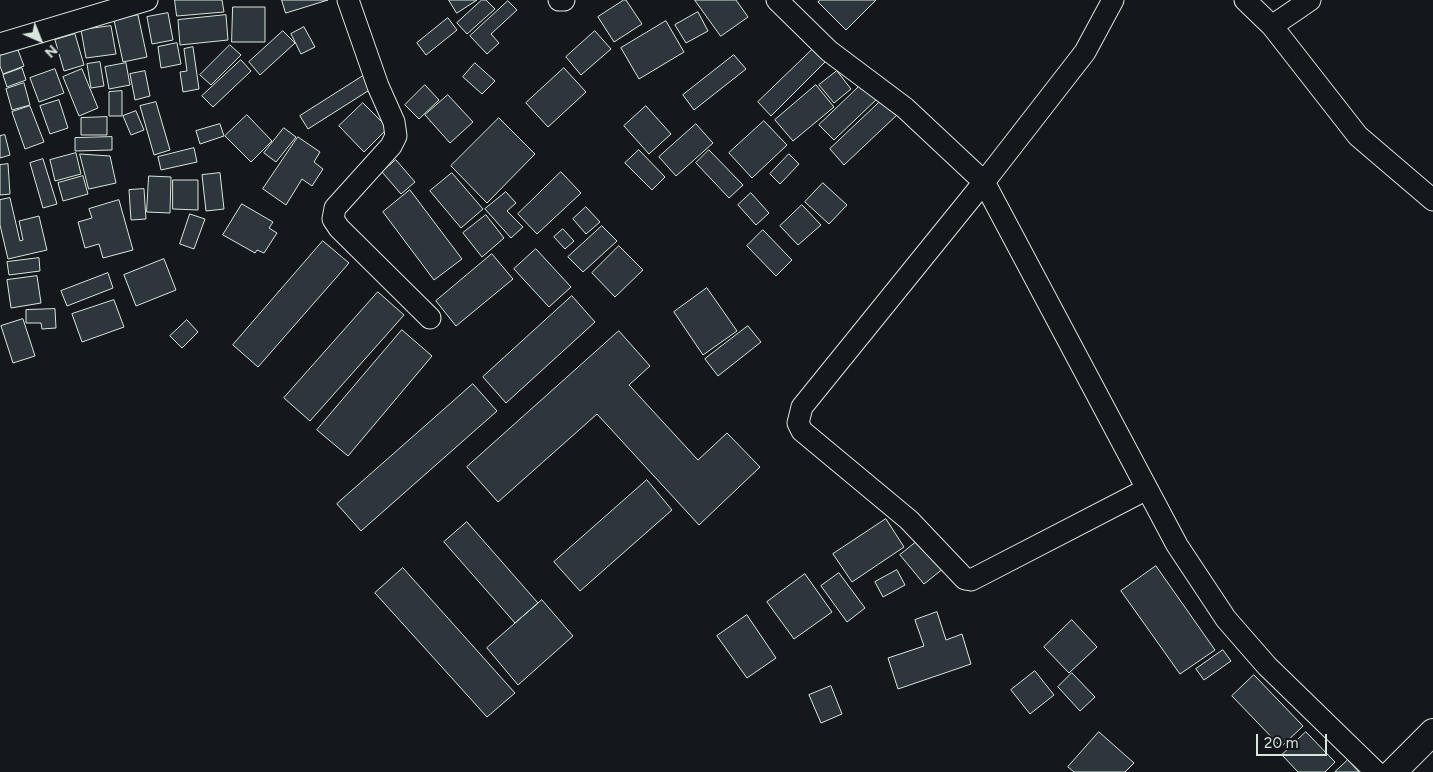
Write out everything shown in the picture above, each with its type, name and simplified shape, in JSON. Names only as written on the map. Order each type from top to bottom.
[{"type":"street","points":[[0,44],[147,0]]},
{"type":"street","points":[[348,0],[378,86],[394,122],[396,136],[391,146],[335,208],[333,219],[339,228],[430,318]]},
{"type":"street","points":[[559,0],[564,0]]},
{"type":"street","points":[[777,0],[829,52],[905,108],[984,182],[1177,545],[1226,619],[1267,666],[1376,772]]},
{"type":"street","points":[[1113,0],[1085,52],[984,182],[802,407],[798,423],[802,431],[909,520],[965,579],[971,580],[1147,489]]},
{"type":"street","points":[[1245,0],[1272,26],[1358,136],[1433,200]]},
{"type":"street","points":[[1272,26],[1310,0]]},
{"type":"street","points":[[1393,772],[1433,732]]},
{"type":"building","points":[[175,0],[222,0],[224,12],[177,16]]},
{"type":"building","points":[[282,0],[328,0],[286,13]]},
{"type":"building","points":[[449,0],[477,0],[457,13]]},
{"type":"building","points":[[482,0],[486,0],[495,9],[467,34],[457,23]]},
{"type":"building","points":[[626,0],[642,24],[614,42],[598,17]]},
{"type":"building","points":[[695,0],[736,0],[748,17],[721,36]]},
{"type":"building","points":[[821,0],[876,0],[846,30],[818,2]]},
{"type":"building","points":[[508,1],[517,10],[491,34],[499,43],[487,54],[470,36]]},
{"type":"building","points":[[233,7],[265,7],[265,42],[232,42]]},
{"type":"building","points":[[698,12],[708,31],[686,43],[675,25]]},
{"type":"building","points":[[168,13],[173,40],[152,44],[147,17]]},
{"type":"building","points":[[138,15],[147,57],[123,62],[114,20]]},
{"type":"building","points":[[226,15],[228,40],[180,45],[178,20]]},
{"type":"building","points":[[448,18],[457,30],[426,55],[417,43]]},
{"type":"building","points":[[666,21],[684,52],[639,79],[621,48]]},
{"type":"building","points":[[111,26],[116,54],[86,58],[81,30]]},
{"type":"building","points":[[304,27],[315,47],[301,54],[291,34]]},
{"type":"building","points":[[283,31],[295,43],[260,75],[249,62]]},
{"type":"building","points":[[595,31],[611,49],[581,75],[566,57]]},
{"type":"building","points":[[75,34],[84,65],[64,71],[55,40]]},
{"type":"building","points":[[15,42],[24,66],[3,74],[0,66],[0,47]]},
{"type":"building","points":[[177,43],[181,64],[161,68],[158,47]]},
{"type":"building","points":[[230,45],[241,55],[211,85],[200,75]]},
{"type":"building","points":[[193,47],[199,89],[183,92],[180,72],[187,71],[184,49]]},
{"type":"building","points":[[815,47],[827,60],[771,116],[758,102]]},
{"type":"building","points":[[734,55],[746,69],[694,110],[683,95]]},
{"type":"building","points":[[241,60],[251,71],[213,107],[202,96]]},
{"type":"building","points":[[100,62],[104,86],[91,88],[87,64]]},
{"type":"building","points":[[126,63],[130,85],[109,89],[105,67]]},
{"type":"building","points":[[475,63],[495,81],[482,94],[463,77]]},
{"type":"building","points":[[22,68],[26,80],[7,87],[3,75]]},
{"type":"building","points":[[564,68],[586,92],[548,127],[526,103]]},
{"type":"building","points":[[55,69],[64,93],[39,102],[30,78]]},
{"type":"building","points":[[82,69],[98,108],[79,116],[63,77]]},
{"type":"building","points":[[145,71],[150,96],[135,100],[130,74]]},
{"type":"building","points":[[837,71],[851,89],[834,103],[819,85]]},
{"type":"building","points":[[363,76],[371,89],[308,129],[300,116]]},
{"type":"building","points":[[865,81],[880,96],[834,140],[819,125]]},
{"type":"building","points":[[24,83],[30,105],[12,110],[6,89]]},
{"type":"building","points":[[425,85],[439,100],[419,119],[405,105]]},
{"type":"building","points":[[816,85],[834,107],[793,141],[775,120]]},
{"type":"building","points":[[122,91],[122,116],[109,116],[109,92]]},
{"type":"building","points":[[448,95],[473,122],[450,143],[425,115]]},
{"type":"building","points":[[884,98],[899,113],[844,165],[830,149]]},
{"type":"building","points":[[59,100],[68,128],[50,134],[40,106]]},
{"type":"building","points":[[156,102],[170,150],[154,155],[140,106]]},
{"type":"building","points":[[363,103],[388,128],[364,152],[339,126]]},
{"type":"building","points":[[30,106],[44,142],[25,149],[12,112]]},
{"type":"building","points":[[646,106],[671,134],[649,154],[624,126]]},
{"type":"building","points":[[136,111],[144,130],[131,135],[123,116]]},
{"type":"building","points":[[247,115],[272,141],[251,162],[225,136]]},
{"type":"building","points":[[107,117],[107,135],[81,135],[81,118]]},
{"type":"building","points":[[499,118],[535,154],[487,203],[451,166]]},
{"type":"building","points":[[764,121],[787,145],[752,178],[729,153]]},
{"type":"building","points":[[220,124],[224,136],[200,144],[196,131]]},
{"type":"building","points":[[696,124],[713,143],[676,176],[659,157]]},
{"type":"building","points":[[284,128],[296,137],[276,162],[264,153]]},
{"type":"building","points":[[5,135],[10,155],[0,158],[0,136]]},
{"type":"building","points":[[112,137],[112,150],[75,151],[75,138]]},
{"type":"building","points":[[298,137],[320,152],[314,162],[323,169],[312,186],[302,179],[286,205],[263,189]]},
{"type":"building","points":[[194,148],[197,162],[161,170],[158,157]]},
{"type":"building","points":[[639,150],[665,177],[652,190],[625,163]]},
{"type":"building","points":[[709,150],[743,185],[729,198],[696,163]]},
{"type":"building","points":[[76,153],[81,174],[55,181],[50,160]]},
{"type":"building","points":[[80,154],[110,156],[116,183],[89,189]]},
{"type":"building","points":[[789,154],[799,164],[780,184],[770,174]]},
{"type":"building","points":[[43,159],[57,204],[43,208],[30,163]]},
{"type":"building","points":[[396,160],[415,182],[401,194],[382,172]]},
{"type":"building","points":[[8,164],[10,194],[0,195],[0,165]]},
{"type":"building","points":[[561,172],[581,193],[537,234],[518,214]]},
{"type":"building","points":[[220,173],[224,209],[206,211],[202,175]]},
{"type":"building","points":[[452,173],[483,209],[461,228],[430,191]]},
{"type":"building","points":[[83,176],[88,194],[63,201],[58,183]]},
{"type":"building","points":[[149,176],[171,177],[170,213],[147,212]]},
{"type":"building","points":[[173,180],[198,180],[198,210],[173,209]]},
{"type":"building","points":[[823,183],[847,205],[829,224],[805,202]]},
{"type":"building","points":[[144,189],[146,219],[131,220],[129,190]]},
{"type":"building","points":[[410,190],[462,259],[434,280],[383,212]]},
{"type":"building","points":[[506,192],[516,203],[507,211],[523,227],[511,238],[485,209]]},
{"type":"building","points":[[751,193],[769,213],[756,225],[738,205]]},
{"type":"building","points":[[10,198],[20,241],[23,240],[19,221],[39,216],[47,250],[8,259],[0,225],[0,200]]},
{"type":"building","points":[[119,200],[133,250],[103,258],[99,244],[85,248],[78,222],[92,218],[89,209]]},
{"type":"building","points":[[242,204],[273,222],[269,228],[277,233],[264,253],[257,250],[255,253],[223,235]]},
{"type":"building","points":[[802,205],[821,225],[798,245],[780,226]]},
{"type":"building","points":[[586,207],[600,222],[586,234],[573,219]]},
{"type":"building","points":[[190,214],[205,219],[194,249],[180,244]]},
{"type":"building","points":[[486,215],[504,238],[482,257],[463,233]]},
{"type":"building","points":[[602,226],[617,241],[583,272],[568,257]]},
{"type":"building","points":[[563,229],[574,241],[565,249],[554,237]]},
{"type":"building","points":[[763,230],[792,260],[776,276],[747,246]]},
{"type":"building","points":[[323,241],[349,263],[258,367],[233,345]]},
{"type":"building","points":[[619,246],[643,270],[615,297],[592,273]]},
{"type":"building","points":[[536,249],[571,287],[549,307],[514,269]]},
{"type":"building","points":[[492,254],[513,279],[456,326],[436,301]]},
{"type":"building","points":[[39,258],[40,271],[9,275],[7,262]]},
{"type":"building","points":[[164,259],[176,290],[136,306],[124,275]]},
{"type":"building","points":[[108,273],[113,288],[67,306],[61,291]]},
{"type":"building","points":[[37,276],[41,303],[11,308],[7,280]]},
{"type":"building","points":[[707,288],[737,331],[703,355],[674,312]]},
{"type":"building","points":[[378,292],[404,315],[310,421],[284,398]]},
{"type":"building","points":[[572,296],[595,322],[506,403],[483,377]]},
{"type":"building","points":[[114,300],[124,327],[82,342],[72,314]]},
{"type":"building","points":[[55,309],[56,328],[42,329],[41,323],[26,323],[26,310]]},
{"type":"building","points":[[23,319],[35,356],[13,363],[1,326]]},
{"type":"building","points":[[187,320],[198,332],[182,348],[170,336]]},
{"type":"building","points":[[748,326],[761,342],[718,376],[705,359]]},
{"type":"building","points":[[402,330],[432,356],[348,456],[317,430]]},
{"type":"building","points":[[619,331],[650,366],[629,385],[698,460],[727,433],[760,467],[699,525],[597,414],[498,502],[467,467]]},
{"type":"building","points":[[473,384],[497,411],[361,531],[337,504]]},
{"type":"building","points":[[647,480],[672,510],[580,591],[554,562]]},
{"type":"building","points":[[886,519],[904,547],[852,582],[833,554]]},
{"type":"building","points":[[467,522],[538,603],[515,623],[444,542]]},
{"type":"building","points":[[920,539],[944,568],[924,584],[900,555]]},
{"type":"building","points":[[1156,566],[1215,650],[1180,674],[1121,591]]},
{"type":"building","points":[[403,568],[515,693],[487,717],[375,593]]},
{"type":"building","points":[[897,570],[905,585],[883,597],[875,582]]},
{"type":"building","points":[[839,573],[865,608],[847,622],[821,586]]},
{"type":"building","points":[[805,574],[832,612],[794,639],[767,602]]},
{"type":"building","points":[[542,600],[573,636],[518,685],[487,648]]},
{"type":"building","points":[[937,612],[946,640],[962,634],[971,664],[898,689],[888,658],[924,646],[915,620]]},
{"type":"building","points":[[747,615],[776,658],[747,678],[717,636]]},
{"type":"building","points":[[1072,620],[1097,647],[1069,673],[1044,647]]},
{"type":"building","points":[[1223,650],[1231,661],[1204,680],[1196,669]]},
{"type":"building","points":[[1035,671],[1054,695],[1030,714],[1011,690]]},
{"type":"building","points":[[1072,673],[1095,697],[1080,711],[1058,687]]},
{"type":"building","points":[[1254,675],[1303,726],[1281,747],[1232,696]]},
{"type":"building","points":[[831,686],[842,714],[821,723],[809,695]]},
{"type":"building","points":[[1099,732],[1134,763],[1125,772],[1074,772],[1068,767]]},
{"type":"building","points":[[1306,732],[1335,762],[1325,772],[1298,772],[1282,755]]},
{"type":"building","points":[[1348,760],[1359,772],[1335,772]]}]
